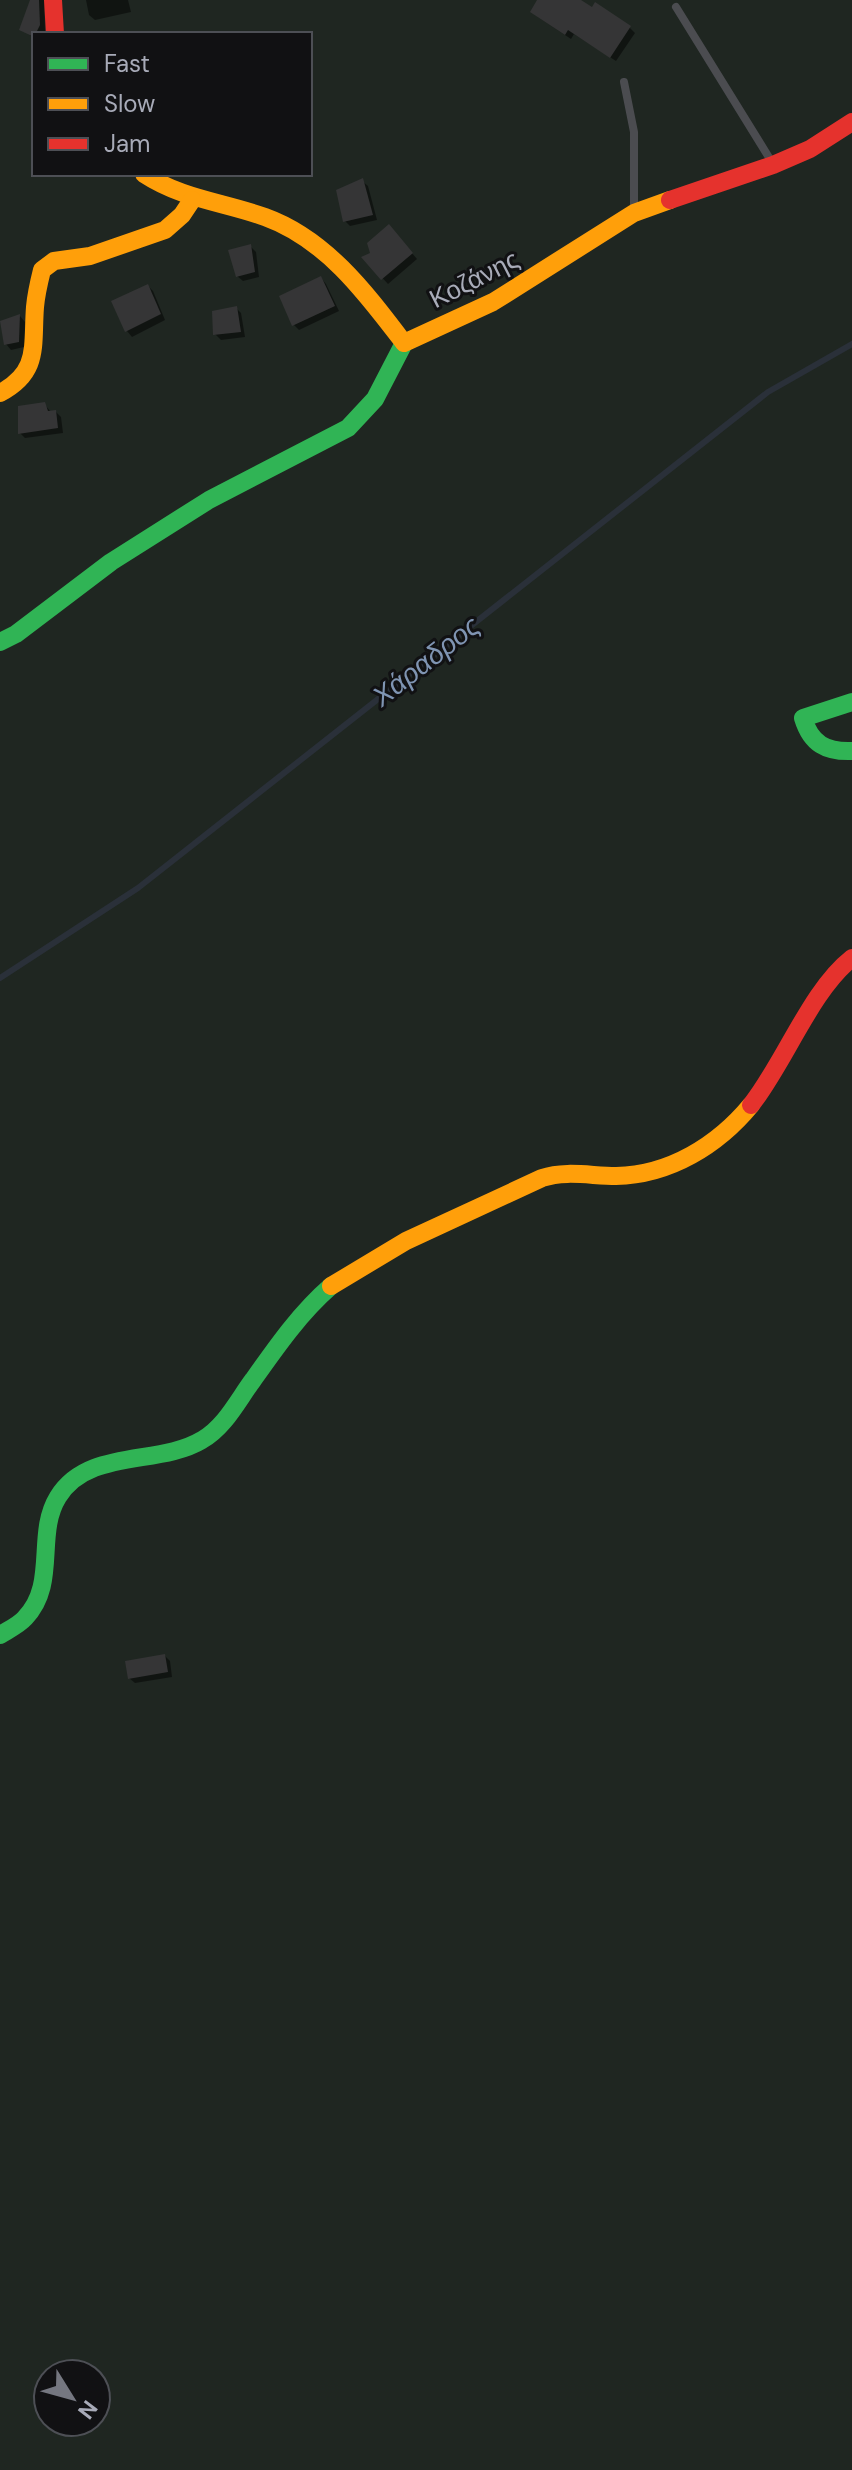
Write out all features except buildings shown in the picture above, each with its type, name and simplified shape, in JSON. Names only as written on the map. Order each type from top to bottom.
[{"type":"street","points":[[53,0],[55,32]]},
{"type":"street","name":"Κοζάνης","points":[[404,343],[493,302],[634,213],[773,165],[810,149],[851,123]]},
{"type":"street","points":[[0,642],[16,634],[111,562],[197,508],[348,428],[365,414],[382,392],[404,343],[364,291],[333,259],[305,238],[281,223],[192,200],[147,176]]},
{"type":"street","points":[[0,393],[15,385],[29,368],[35,303],[42,270],[54,261],[90,256],[165,230],[182,215],[192,200]]},
{"type":"street","points":[[852,702],[803,718],[807,736],[814,743],[831,750],[852,751]]},
{"type":"street","points":[[0,1635],[24,1622],[39,1603],[44,1587],[50,1513],[59,1494],[76,1478],[97,1466],[185,1448],[203,1440],[235,1405],[289,1329],[315,1301],[340,1280],[396,1246],[534,1181],[559,1174],[619,1176],[654,1170],[703,1149],[753,1107],[822,990],[842,965],[852,958]]},
{"type":"lane","points":[[676,7],[773,165]]},
{"type":"lane","points":[[624,82],[634,132],[634,213]]},
{"type":"shaded area","points":[[0,0],[852,0],[852,2470],[0,2470]]},
{"type":"waterway","name":"Χάραδρος","points":[[0,978],[138,888],[768,392],[852,344]]},
{"type":"traffic: fast","points":[[0,642],[16,634],[111,562],[209,500],[348,428],[375,399],[404,343]]},
{"type":"traffic: fast","points":[[852,702],[803,718],[810,734],[821,745],[834,750],[852,751]]},
{"type":"traffic: fast","points":[[0,1635],[23,1621],[35,1605],[44,1575],[51,1511],[71,1482],[105,1464],[185,1448],[210,1435],[230,1413],[289,1330],[331,1286]]},
{"type":"traffic: slow","points":[[148,176],[188,195],[265,217],[307,239],[326,253],[359,287],[404,343],[493,302],[634,213],[670,200]]},
{"type":"traffic: slow","points":[[0,393],[13,385],[28,367],[42,270],[54,261],[90,256],[165,230],[182,215],[192,200]]},
{"type":"traffic: slow","points":[[331,1286],[406,1241],[542,1178],[569,1174],[636,1174],[674,1164],[724,1133],[751,1105]]},
{"type":"traffic: jam","points":[[53,0],[55,32]]},
{"type":"traffic: jam","points":[[670,200],[773,165],[810,149],[852,122]]},
{"type":"traffic: jam","points":[[751,1105],[824,988],[852,958]]}]
